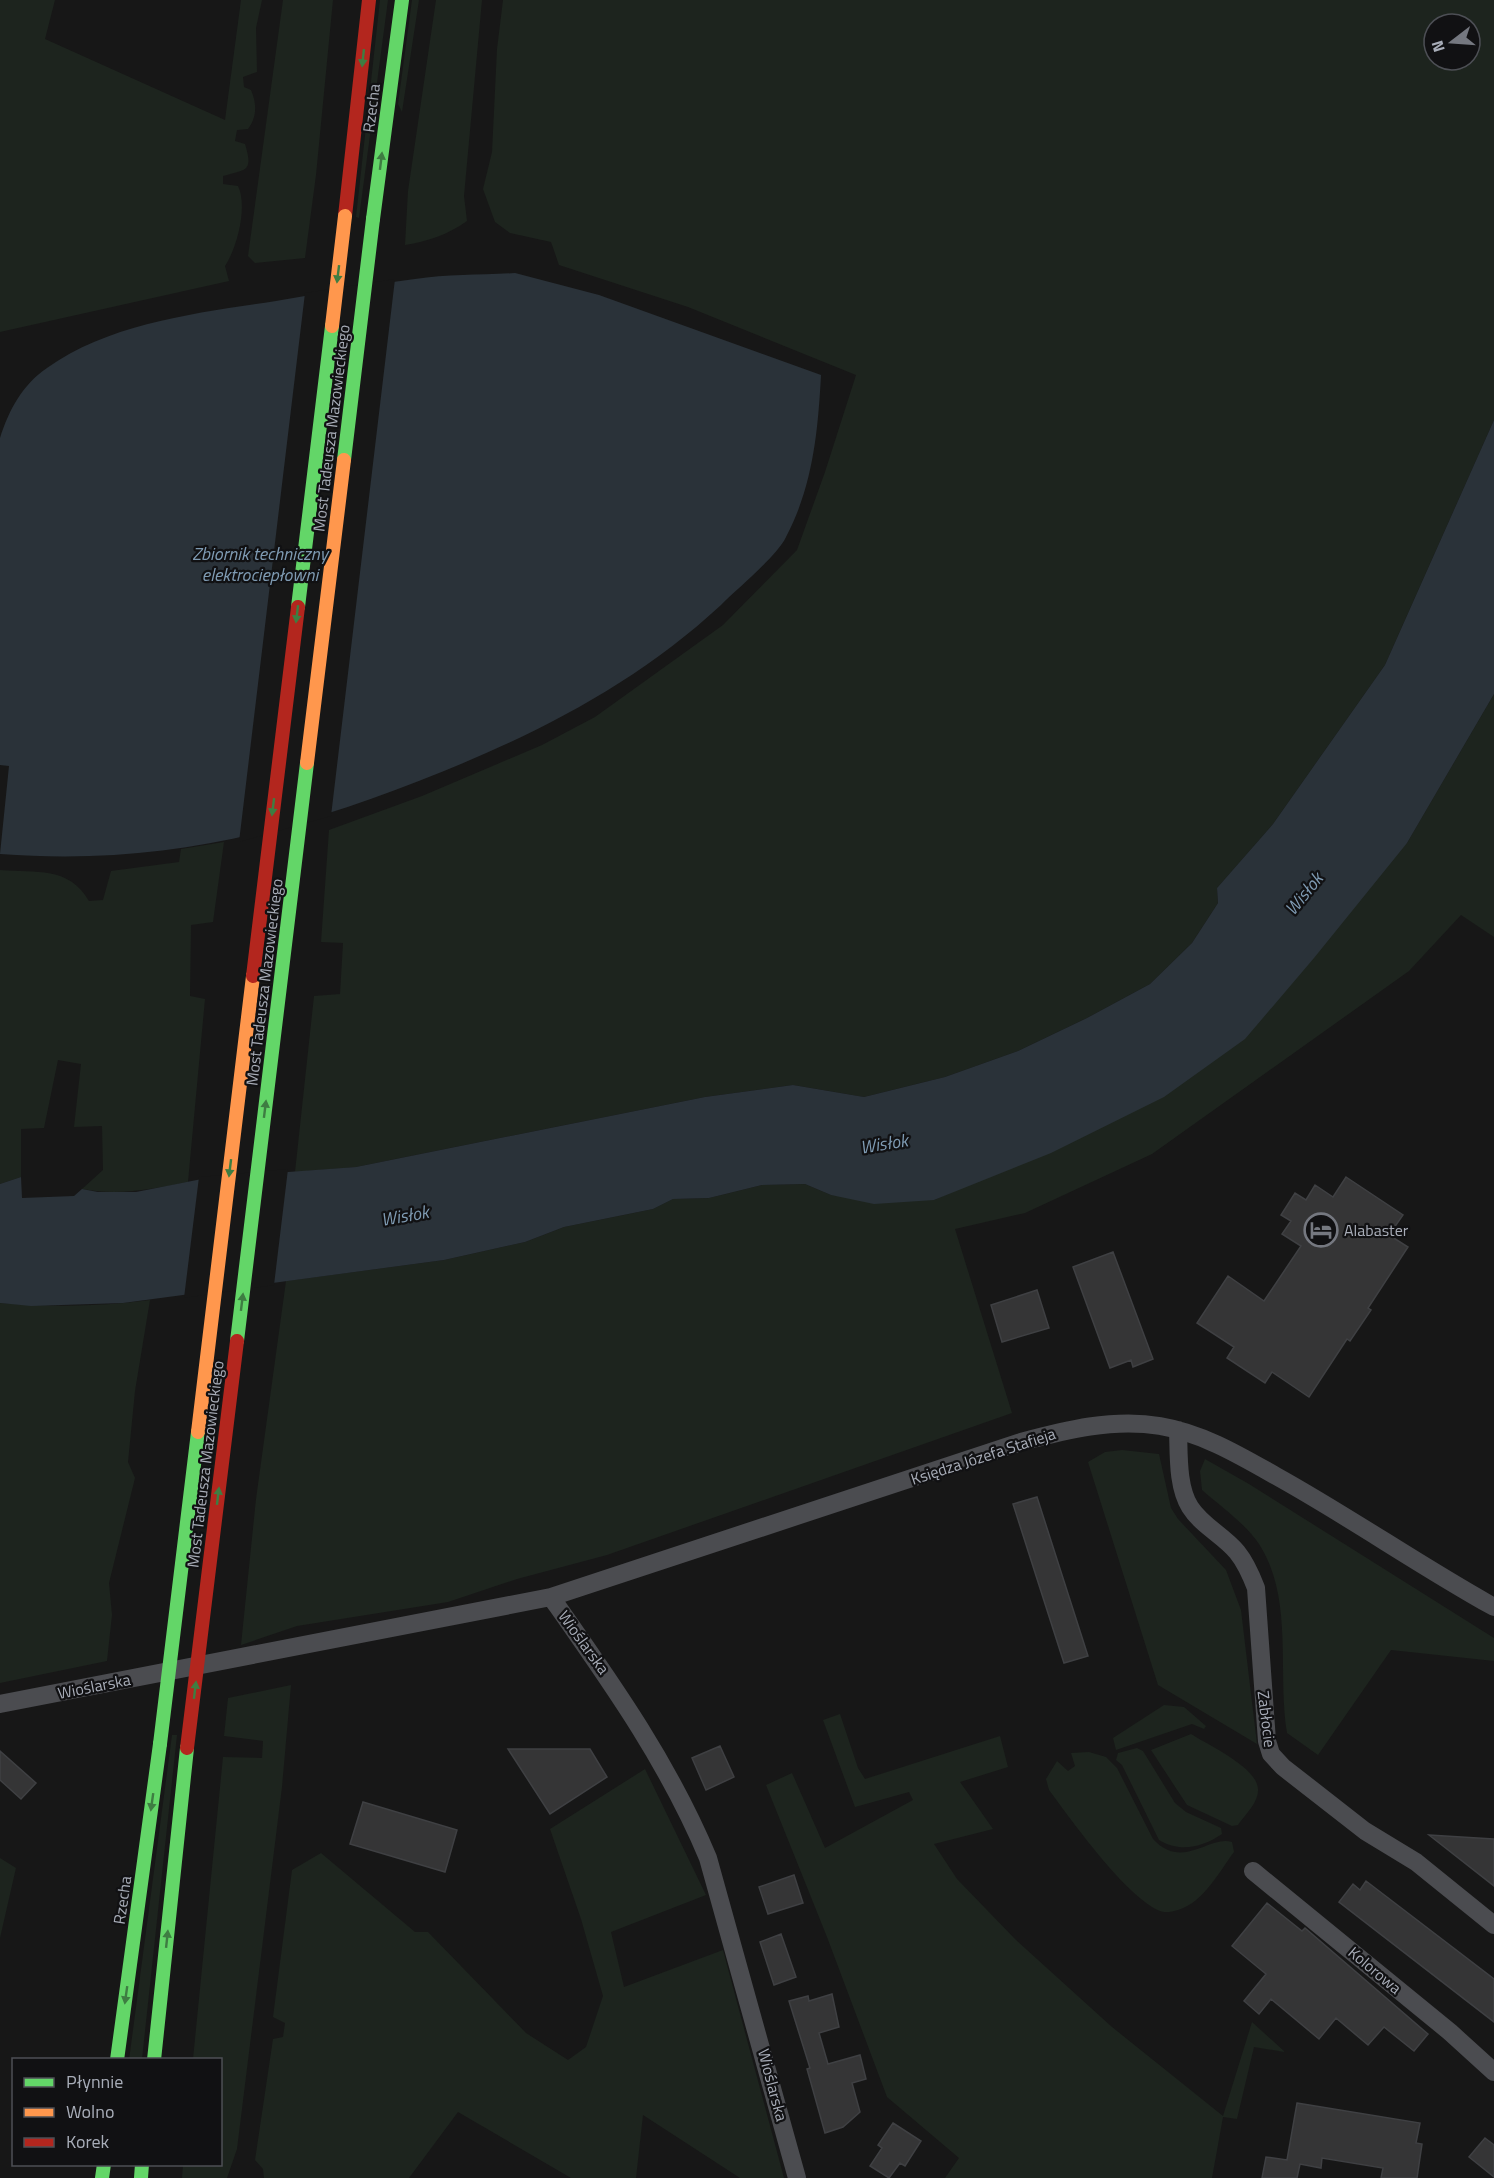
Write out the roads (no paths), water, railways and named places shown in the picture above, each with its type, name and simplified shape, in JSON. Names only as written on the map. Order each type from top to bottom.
[{"type":"main road","name":"Rzecha","points":[[345,216],[369,0]]},
{"type":"main road","name":"Rzecha","points":[[373,219],[402,0]]},
{"type":"main road","name":"Most Tadeusza Mazowieckiego","points":[[160,1744],[345,216]]},
{"type":"main road","name":"Most Tadeusza Mazowieckiego","points":[[154,2058],[188,1748],[373,219]]},
{"type":"main road","name":"Rzecha","points":[[117,2058],[160,1744]]},
{"type":"street","name":"Księdza Józefa Stafieja","points":[[551,1597],[1058,1432],[1096,1425],[1129,1424],[1178,1430],[1228,1449],[1316,1498],[1494,1607]]},
{"type":"street","name":"Zabłocie","points":[[1178,1430],[1183,1490],[1189,1506],[1201,1522],[1236,1550],[1248,1567],[1256,1588],[1267,1741],[1271,1754],[1283,1767],[1365,1831],[1416,1862],[1494,1925]]},
{"type":"street","name":"Wioślarska","points":[[0,1704],[551,1597],[634,1715],[664,1766],[694,1825],[721,1900],[797,2178]]},
{"type":"street","name":"Kolorowa","points":[[1253,1871],[1441,2025],[1494,2072]]},
{"type":"water","name":"Zbiornik techniczny elektrociepłowni","points":[[515,273],[599,295],[821,375],[816,437],[808,478],[795,518],[786,537],[774,553],[690,632],[624,680],[590,701],[518,738],[388,793],[280,827],[227,840],[173,849],[117,855],[0,854],[9,766],[0,765],[0,438],[12,408],[30,382],[72,352],[99,340],[187,315],[398,281],[440,276]]},
{"type":"water","name":"Wisłok","points":[[1494,420],[1494,694],[1407,843],[1314,958],[1245,1039],[1164,1097],[1051,1153],[934,1200],[874,1204],[831,1195],[805,1184],[762,1185],[709,1198],[673,1199],[653,1209],[564,1227],[525,1242],[444,1260],[123,1303],[31,1306],[0,1303],[0,1184],[21,1177],[22,1198],[74,1196],[82,1189],[98,1192],[136,1192],[207,1178],[356,1167],[705,1097],[793,1085],[864,1097],[945,1077],[1018,1051],[1087,1018],[1150,984],[1192,943],[1218,903],[1217,888],[1273,824],[1385,665]]},
{"type":"place","name":"Alabaster","points":[[1321,1230]]}]
